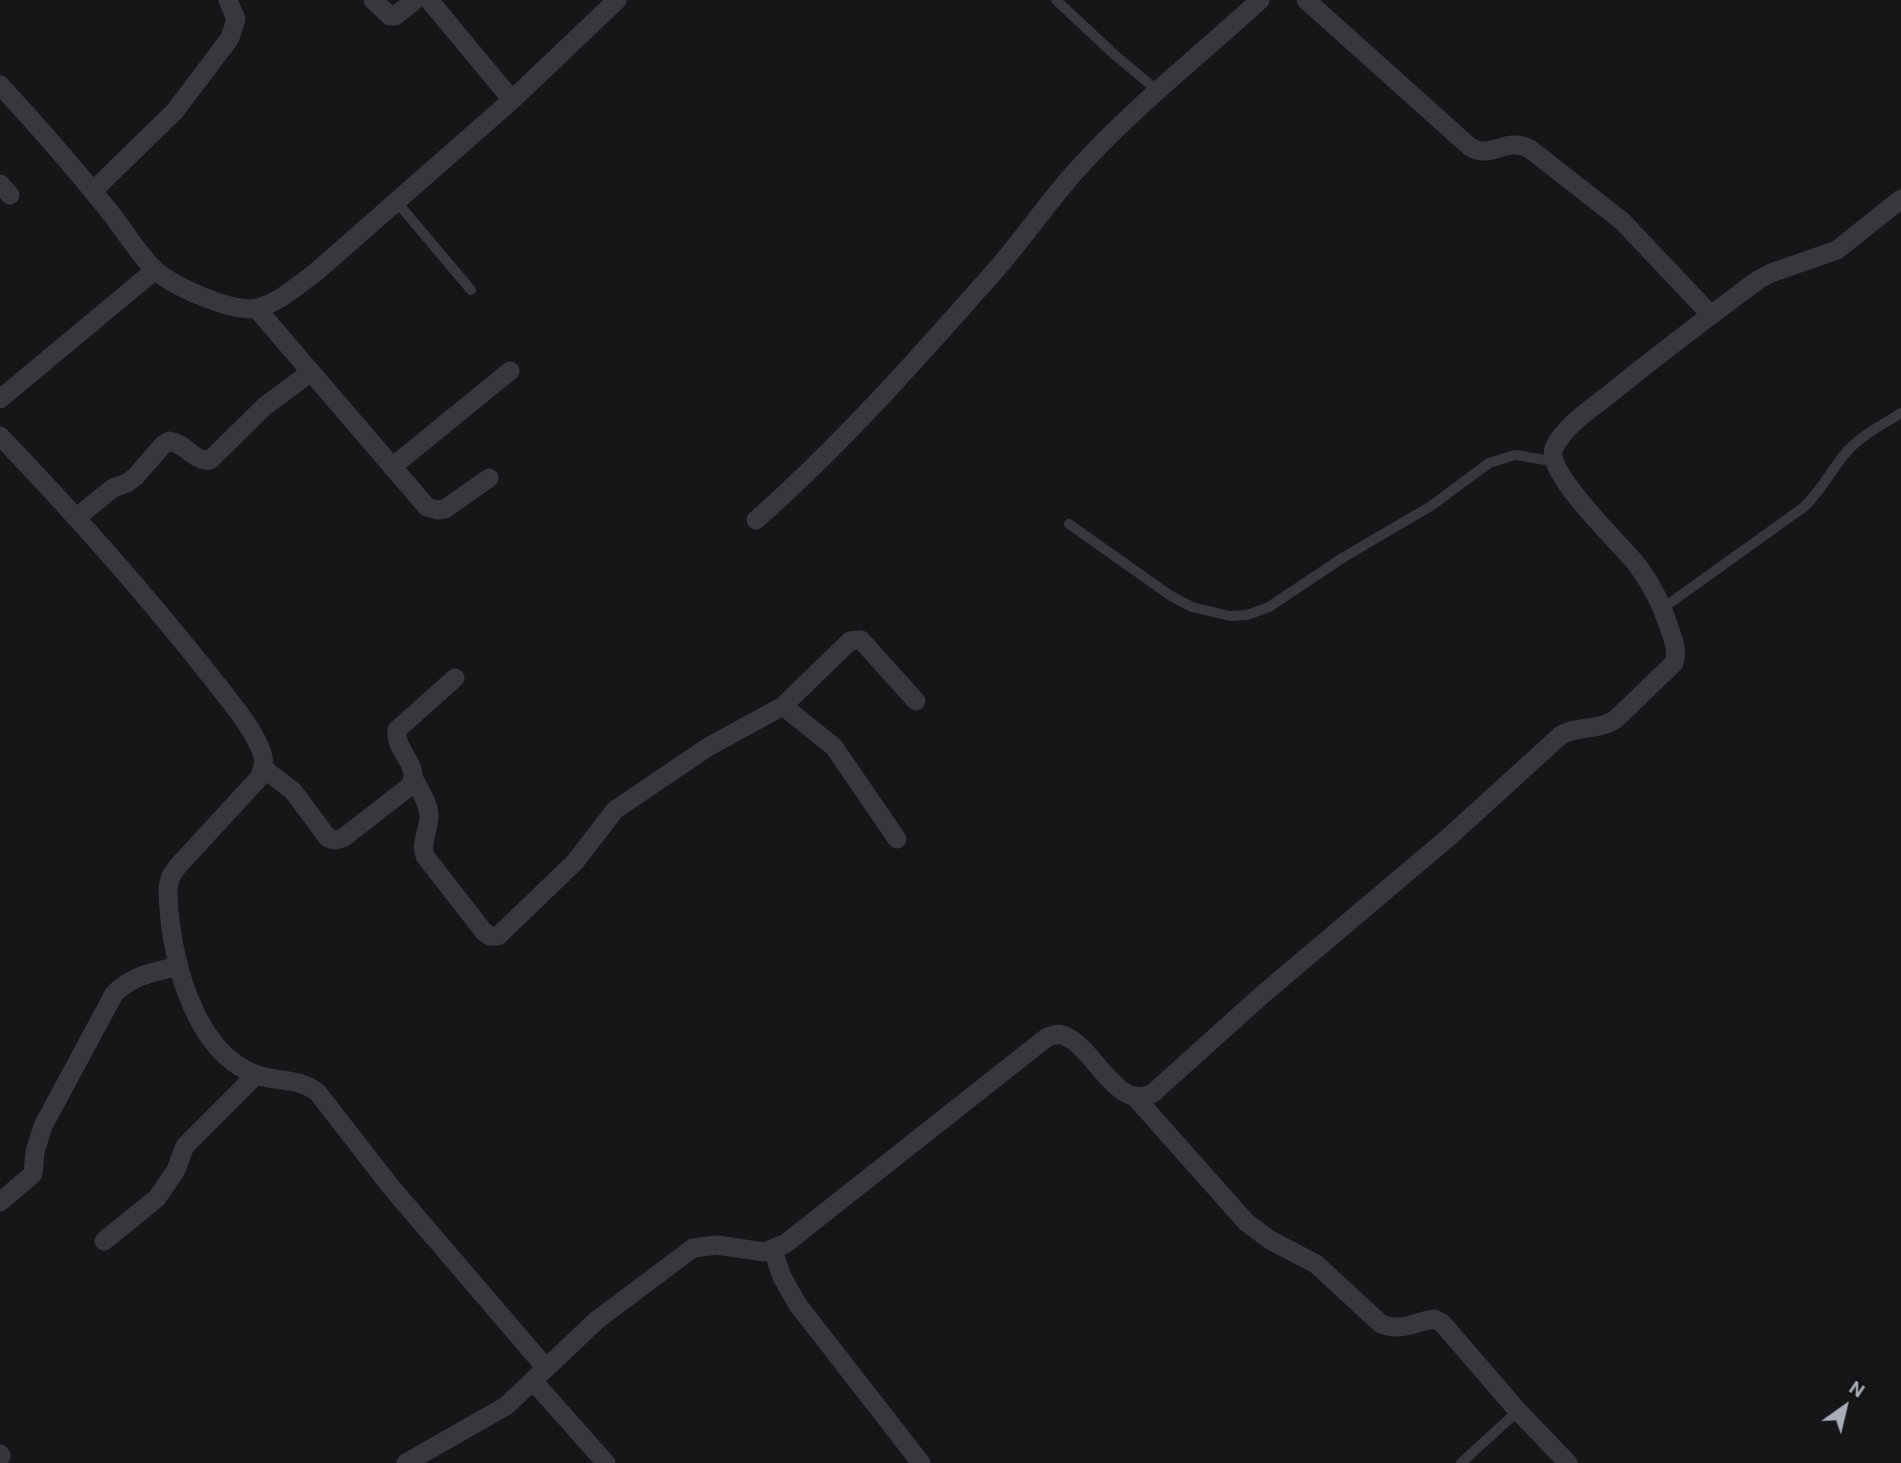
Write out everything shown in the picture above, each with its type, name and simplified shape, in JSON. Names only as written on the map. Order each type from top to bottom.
[{"type":"street","points":[[93,191],[175,111],[230,38],[236,19],[228,0]]},
{"type":"street","points":[[373,0],[390,16],[395,16],[415,0]]},
{"type":"street","points":[[429,0],[512,100]]},
{"type":"street","points":[[3,94],[93,191],[155,270],[212,299],[242,308],[256,308],[287,293],[316,272],[512,100],[617,0]]},
{"type":"street","points":[[756,520],[806,476],[865,415],[995,270],[1076,172],[1159,91],[1260,0]]},
{"type":"street","points":[[1306,0],[1470,147],[1478,152],[1488,152],[1515,144],[1530,149],[1622,221],[1711,315]]},
{"type":"street","points":[[1135,1097],[1145,1097],[1164,1085],[1262,995],[1450,836],[1560,735],[1572,729],[1608,725],[1674,663],[1675,643],[1662,608],[1636,564],[1588,510],[1552,461],[1558,441],[1577,420],[1711,315],[1771,273],[1837,250],[1901,199]]},
{"type":"street","points":[[0,399],[155,270]]},
{"type":"street","points":[[256,308],[420,501],[437,510],[445,509],[489,478]]},
{"type":"street","points":[[392,467],[510,371]]},
{"type":"street","points":[[77,517],[113,488],[135,477],[169,440],[176,442],[197,458],[210,460],[277,396],[311,372]]},
{"type":"street","points":[[0,436],[77,517],[230,702],[263,755],[263,768],[249,789],[171,876],[168,900],[178,966],[192,1010],[205,1032],[230,1057],[256,1075],[309,1085],[318,1093],[606,1463]]},
{"type":"street","points":[[455,678],[397,730],[396,738],[428,807],[429,821],[423,849],[425,856],[484,932],[490,936],[498,936],[575,862],[615,810],[708,747],[783,706],[850,641],[861,640],[916,701]]},
{"type":"street","points":[[783,706],[834,747],[897,839]]},
{"type":"street","points":[[263,768],[293,791],[323,833],[335,840],[344,838],[410,786],[414,779]]},
{"type":"street","points":[[0,1202],[33,1174],[35,1152],[43,1126],[114,994],[124,984],[138,977],[178,966]]},
{"type":"street","points":[[406,1463],[506,1406],[597,1320],[693,1248],[705,1244],[753,1252],[773,1250],[810,1225],[1046,1038],[1055,1034],[1064,1035],[1074,1042],[1124,1092],[1135,1097],[1246,1222],[1270,1240],[1316,1265],[1381,1325],[1402,1328],[1434,1319],[1442,1323],[1568,1463]]},
{"type":"street","points":[[104,1241],[157,1198],[176,1170],[186,1146],[256,1075]]},
{"type":"street","points":[[773,1250],[782,1278],[799,1305],[921,1463]]},
{"type":"lane","points":[[1056,0],[1116,57],[1159,91]]},
{"type":"lane","points":[[396,201],[471,290]]},
{"type":"lane","points":[[1662,608],[1804,507],[1822,488],[1849,449],[1901,413]]},
{"type":"lane","points":[[1069,524],[1171,596],[1192,607],[1230,616],[1247,615],[1269,607],[1344,557],[1431,506],[1489,463],[1515,455],[1552,461]]},
{"type":"lane","points":[[1461,1463],[1518,1410]]}]
